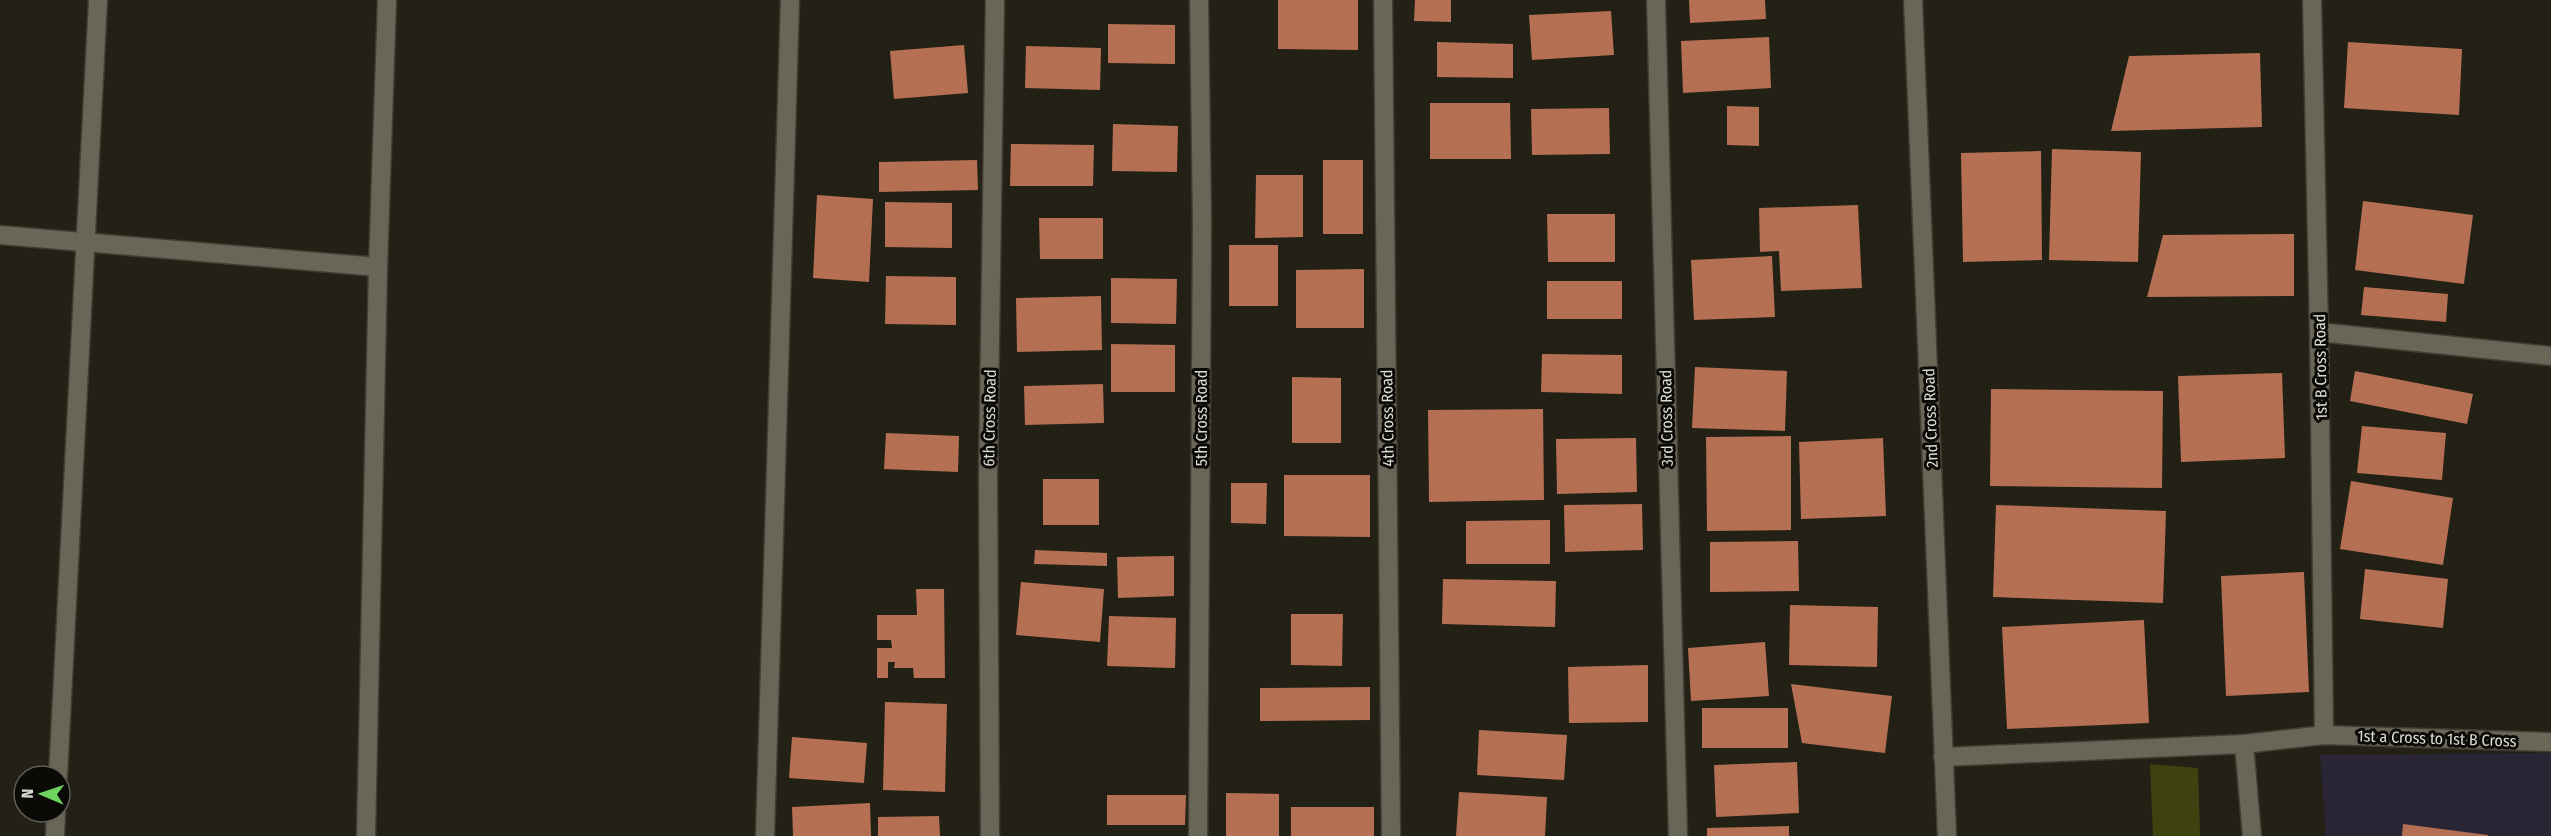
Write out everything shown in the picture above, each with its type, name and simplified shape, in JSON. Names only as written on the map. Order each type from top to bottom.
[{"type":"street","points":[[59,764],[98,0]]},
{"type":"street","points":[[366,836],[378,267],[387,0]]},
{"type":"street","points":[[765,836],[790,0]]},
{"type":"street","name":"6th Cross Road","points":[[990,836],[988,476],[995,0]]},
{"type":"street","name":"5th Cross Road","points":[[1198,836],[1202,234],[1199,0]]},
{"type":"street","name":"4th Cross Road","points":[[1383,0],[1391,836]]},
{"type":"street","name":"3rd Cross Road","points":[[1656,0],[1678,836]]},
{"type":"street","name":"2nd Cross Road","points":[[1913,0],[1947,836]]},
{"type":"street","name":"1st B Cross Road","points":[[2312,0],[2324,735]]},
{"type":"street","points":[[0,235],[378,267]]},
{"type":"street","points":[[2319,332],[2551,356]]},
{"type":"street","name":"1st a Cross to 1st B Cross","points":[[1943,757],[2244,744],[2324,735],[2551,742]]},
{"type":"street","points":[[2244,744],[2252,836]]},
{"type":"shaded area","points":[[2551,753],[2551,836],[2326,836],[2320,755]]},
{"type":"green space","points":[[2150,764],[2198,768],[2200,836],[2153,836]]},
{"type":"building","points":[[1278,0],[1358,0],[1358,50],[1278,49]]},
{"type":"building","points":[[1415,0],[1451,0],[1451,22],[1414,21]]},
{"type":"building","points":[[1689,0],[1765,0],[1766,19],[1690,23]]},
{"type":"building","points":[[1611,11],[1614,55],[1532,60],[1529,15]]},
{"type":"building","points":[[1108,24],[1175,25],[1175,64],[1108,63]]},
{"type":"building","points":[[1769,37],[1771,88],[1683,93],[1681,41]]},
{"type":"building","points":[[1437,42],[1513,44],[1513,78],[1437,77]]},
{"type":"building","points":[[2348,42],[2462,49],[2459,115],[2344,108]]},
{"type":"building","points":[[964,45],[968,93],[894,99],[890,51]]},
{"type":"building","points":[[1026,46],[1101,48],[1100,90],[1025,88]]},
{"type":"building","points":[[2260,53],[2262,127],[2111,131],[2129,56]]},
{"type":"building","points":[[1430,103],[1510,103],[1511,159],[1430,159]]},
{"type":"building","points":[[1727,106],[1759,107],[1759,146],[1727,145]]},
{"type":"building","points":[[1609,108],[1610,154],[1532,155],[1531,109]]},
{"type":"building","points":[[1113,124],[1178,126],[1177,172],[1112,171]]},
{"type":"building","points":[[1011,144],[1094,145],[1093,186],[1010,186]]},
{"type":"building","points":[[2052,149],[2141,152],[2138,262],[2049,260]]},
{"type":"building","points":[[2041,151],[2042,260],[1963,262],[1961,153]]},
{"type":"building","points":[[977,160],[978,190],[879,192],[879,162]]},
{"type":"building","points":[[1323,160],[1363,160],[1363,234],[1323,234]]},
{"type":"building","points":[[1256,175],[1303,175],[1303,237],[1255,238]]},
{"type":"building","points":[[817,195],[873,199],[869,282],[813,278]]},
{"type":"building","points":[[2363,201],[2473,215],[2464,284],[2355,270]]},
{"type":"building","points":[[885,202],[952,203],[952,248],[885,247]]},
{"type":"building","points":[[1858,205],[1862,288],[1781,291],[1779,251],[1760,252],[1759,208]]},
{"type":"building","points":[[1547,214],[1615,214],[1615,262],[1548,262]]},
{"type":"building","points":[[1039,218],[1103,218],[1103,259],[1040,259]]},
{"type":"building","points":[[2294,234],[2294,296],[2147,297],[2163,235]]},
{"type":"building","points":[[1229,245],[1278,245],[1278,306],[1229,306]]},
{"type":"building","points":[[1772,256],[1775,317],[1694,320],[1691,260]]},
{"type":"building","points":[[1364,269],[1364,328],[1296,328],[1296,270]]},
{"type":"building","points":[[886,276],[956,277],[956,325],[885,324]]},
{"type":"building","points":[[1111,278],[1177,279],[1176,324],[1111,323]]},
{"type":"building","points":[[1547,281],[1622,281],[1622,319],[1547,319]]},
{"type":"building","points":[[2364,287],[2448,294],[2446,322],[2361,315]]},
{"type":"building","points":[[1101,296],[1102,350],[1017,352],[1016,298]]},
{"type":"building","points":[[1111,344],[1175,345],[1175,392],[1111,392]]},
{"type":"building","points":[[1542,354],[1622,355],[1622,394],[1541,392]]},
{"type":"building","points":[[1695,367],[1787,371],[1785,431],[1692,428]]},
{"type":"building","points":[[2355,371],[2473,394],[2467,424],[2350,401]]},
{"type":"building","points":[[2282,373],[2285,458],[2181,462],[2178,376]]},
{"type":"building","points":[[1292,377],[1341,378],[1341,443],[1292,443]]},
{"type":"building","points":[[1103,384],[1104,423],[1025,425],[1024,386]]},
{"type":"building","points":[[1991,389],[2163,391],[2162,488],[1990,486]]},
{"type":"building","points":[[1543,409],[1544,500],[1429,502],[1428,410]]},
{"type":"building","points":[[2362,426],[2446,433],[2442,480],[2357,473]]},
{"type":"building","points":[[886,433],[959,436],[958,472],[884,469]]},
{"type":"building","points":[[1791,436],[1791,530],[1707,531],[1706,437]]},
{"type":"building","points":[[1636,438],[1637,492],[1557,494],[1556,439]]},
{"type":"building","points":[[1883,438],[1886,516],[1801,519],[1799,442]]},
{"type":"building","points":[[1284,475],[1370,475],[1370,537],[1284,536]]},
{"type":"building","points":[[1043,479],[1099,479],[1099,525],[1043,525]]},
{"type":"building","points":[[2351,481],[2453,498],[2443,565],[2340,549]]},
{"type":"building","points":[[1231,483],[1267,483],[1266,524],[1231,523]]},
{"type":"building","points":[[1642,504],[1643,550],[1565,552],[1564,505]]},
{"type":"building","points":[[1996,505],[2166,511],[2163,603],[1993,597]]},
{"type":"building","points":[[1550,520],[1550,564],[1466,564],[1466,521]]},
{"type":"building","points":[[1798,541],[1799,591],[1710,592],[1710,542]]},
{"type":"building","points":[[1035,550],[1107,553],[1107,566],[1034,564]]},
{"type":"building","points":[[1174,556],[1174,596],[1118,598],[1117,557]]},
{"type":"building","points":[[2365,569],[2448,579],[2443,628],[2360,619]]},
{"type":"building","points":[[2304,572],[2309,692],[2226,696],[2221,576]]},
{"type":"building","points":[[1443,579],[1556,581],[1555,627],[1442,624]]},
{"type":"building","points":[[1021,582],[1104,589],[1100,642],[1016,635]]},
{"type":"building","points":[[916,589],[944,589],[945,678],[914,678],[913,668],[894,668],[895,662],[888,662],[888,678],[877,678],[877,648],[892,648],[891,640],[877,640],[877,615],[917,615]]},
{"type":"building","points":[[1790,605],[1878,607],[1877,667],[1789,665]]},
{"type":"building","points":[[1291,614],[1343,614],[1342,666],[1291,665]]},
{"type":"building","points":[[1109,616],[1176,618],[1175,668],[1107,666]]},
{"type":"building","points":[[2144,620],[2149,723],[2007,729],[2002,627]]},
{"type":"building","points":[[1765,642],[1769,696],[1691,701],[1688,648]]},
{"type":"building","points":[[1648,665],[1648,722],[1569,723],[1568,667]]},
{"type":"building","points":[[1791,684],[1892,696],[1885,753],[1802,743]]},
{"type":"building","points":[[1370,687],[1370,720],[1260,721],[1260,688]]},
{"type":"building","points":[[885,702],[947,704],[945,792],[883,790]]},
{"type":"building","points":[[1702,708],[1788,708],[1788,748],[1702,748]]},
{"type":"building","points":[[1479,730],[1567,735],[1564,780],[1477,775]]},
{"type":"building","points":[[792,737],[867,743],[864,783],[789,778]]},
{"type":"building","points":[[1797,762],[1799,813],[1716,817],[1714,765]]},
{"type":"building","points":[[1459,792],[1547,797],[1545,836],[1456,836]]},
{"type":"building","points":[[1226,793],[1279,794],[1279,836],[1226,836]]},
{"type":"building","points":[[1107,795],[1186,795],[1185,825],[1107,825]]},
{"type":"building","points":[[870,803],[871,836],[793,836],[792,807]]},
{"type":"building","points":[[1291,807],[1374,807],[1374,836],[1291,836]]},
{"type":"building","points":[[939,816],[940,836],[878,836],[878,817]]},
{"type":"building","points":[[2403,824],[2488,835],[2488,836],[2402,836]]},
{"type":"building","points":[[1789,826],[1789,836],[1707,836],[1707,828]]}]
